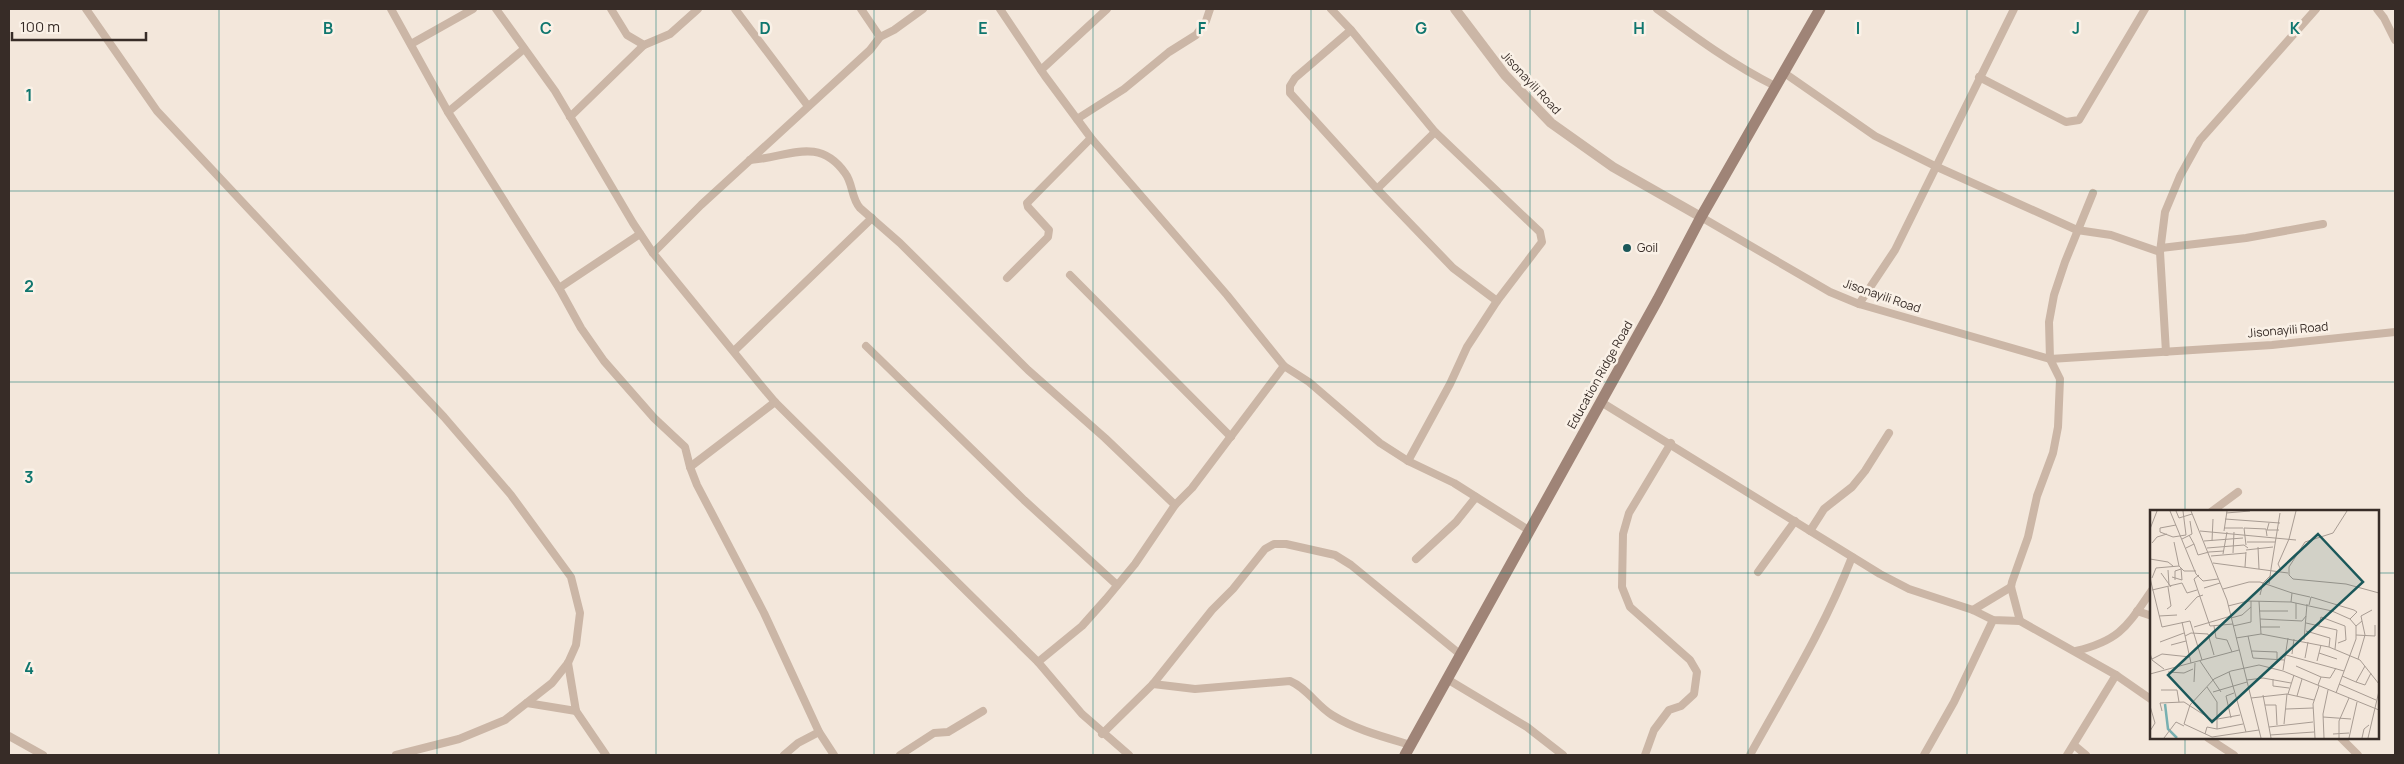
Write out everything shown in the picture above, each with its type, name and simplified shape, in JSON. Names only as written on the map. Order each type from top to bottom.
[{"type":"main road","name":"Education Ridge Road","points":[[1408,750],[1701,217],[1820,9]]},
{"type":"street","points":[[86,9],[157,111],[444,417],[511,496],[571,577],[580,613],[576,645],[568,663],[552,683],[505,720],[459,738],[396,755]]},
{"type":"street","points":[[391,9],[448,112],[559,288],[581,328],[604,361],[654,418],[685,447],[697,486],[764,613],[819,732],[834,755]]},
{"type":"street","points":[[411,44],[473,9]]},
{"type":"street","points":[[496,9],[555,91],[653,253],[775,402],[1038,662],[1102,734],[1129,755]]},
{"type":"street","points":[[611,9],[627,35],[644,45]]},
{"type":"street","points":[[570,117],[644,45],[670,34],[698,9]]},
{"type":"street","points":[[735,9],[808,106]]},
{"type":"street","points":[[862,9],[880,37]]},
{"type":"street","points":[[653,253],[701,205],[870,50],[880,37],[894,30],[923,9]]},
{"type":"street","points":[[1000,9],[1041,70],[1091,138],[1227,295],[1284,366],[1309,382],[1380,443],[1408,461],[1454,483],[1530,530]]},
{"type":"street","points":[[1041,70],[1108,9]]},
{"type":"street","points":[[1077,119],[1124,89],[1169,52],[1196,35],[1206,21],[1210,9]]},
{"type":"street","points":[[1331,9],[1351,30],[1435,132],[1540,232],[1542,242],[1498,301],[1467,347],[1450,384],[1408,461]]},
{"type":"street","name":"Jisonayili Road","points":[[1455,9],[1505,75],[1551,123],[1613,167],[1830,292],[1859,304],[2050,359],[2272,346],[2395,332]]},
{"type":"street","points":[[1657,9],[1703,43],[1775,86]]},
{"type":"street","points":[[1859,304],[1895,250],[2014,9]]},
{"type":"street","points":[[1979,77],[2066,122],[2079,120],[2145,9]]},
{"type":"street","points":[[2166,352],[2160,250],[2165,212],[2180,176],[2200,140],[2316,9]]},
{"type":"street","points":[[2377,9],[2384,18],[2395,40]]},
{"type":"street","points":[[1351,30],[1294,78],[1290,86],[1290,93],[1376,190],[1453,268],[1498,301]]},
{"type":"street","points":[[448,112],[524,49]]},
{"type":"street","points":[[1783,72],[1875,136],[1935,166],[2078,230],[2111,235],[2160,250],[2246,238],[2323,224]]},
{"type":"street","points":[[1376,190],[1435,132]]},
{"type":"street","points":[[1007,278],[1048,236],[1049,230],[1028,207],[1028,203],[1091,138]]},
{"type":"street","points":[[750,160],[765,160],[801,151],[817,150],[826,155],[846,174],[854,201],[1028,370],[1105,438],[1175,505]]},
{"type":"street","points":[[2020,621],[2011,587],[2028,537],[2037,496],[2053,453],[2058,427],[2060,379],[2050,359],[2049,322],[2054,295],[2093,193]]},
{"type":"street","points":[[734,351],[872,218]]},
{"type":"street","points":[[559,288],[640,234]]},
{"type":"street","points":[[1070,275],[1231,437]]},
{"type":"street","points":[[866,346],[1031,506],[1117,585]]},
{"type":"street","points":[[1038,662],[1082,626],[1135,564],[1175,505],[1192,488],[1284,366]]},
{"type":"street","points":[[690,466],[775,402]]},
{"type":"street","points":[[1601,402],[1852,557],[1910,589],[1974,610],[1993,620],[2020,621],[2076,651],[2150,699]]},
{"type":"street","points":[[1810,531],[1824,509],[1852,487],[1865,471],[1889,433]]},
{"type":"street","points":[[1645,755],[1654,730],[1670,710],[1681,706],[1694,694],[1697,672],[1690,660],[1630,607],[1622,587],[1623,534],[1629,514],[1671,444]]},
{"type":"street","points":[[2214,510],[2238,492]]},
{"type":"street","points":[[1416,559],[1456,522],[1476,497]]},
{"type":"street","points":[[1758,572],[1795,521]]},
{"type":"street","points":[[1102,734],[1153,684],[1212,610],[1233,589],[1258,556],[1274,544],[1286,544],[1335,555],[1351,565],[1461,655]]},
{"type":"street","points":[[1750,755],[1794,680],[1837,596],[1852,557]]},
{"type":"street","points":[[1974,610],[2011,587]]},
{"type":"street","points":[[2076,651],[2099,645],[2111,639],[2124,627],[2150,593]]},
{"type":"street","points":[[2137,611],[2150,615]]},
{"type":"street","points":[[1924,755],[1954,702],[1993,620]]},
{"type":"street","points":[[568,663],[576,711],[606,755]]},
{"type":"street","points":[[2067,755],[2116,675]]},
{"type":"street","points":[[1447,679],[1527,727],[1563,755]]},
{"type":"street","points":[[1153,684],[1194,689],[1290,681],[1298,684],[1330,714],[1354,728],[1408,750]]},
{"type":"street","points":[[527,703],[576,711]]},
{"type":"street","points":[[900,755],[934,732],[948,732],[983,711]]},
{"type":"street","points":[[784,755],[798,743],[819,732]]},
{"type":"street","points":[[9,736],[43,755]]},
{"type":"street","points":[[2210,739],[2234,755]]},
{"type":"street","points":[[2342,739],[2358,755]]},
{"type":"street","points":[[597,744],[600,755]]},
{"type":"street","points":[[2074,745],[2086,755]]},
{"type":"place","name":"Goil","points":[[1627,248]]}]
